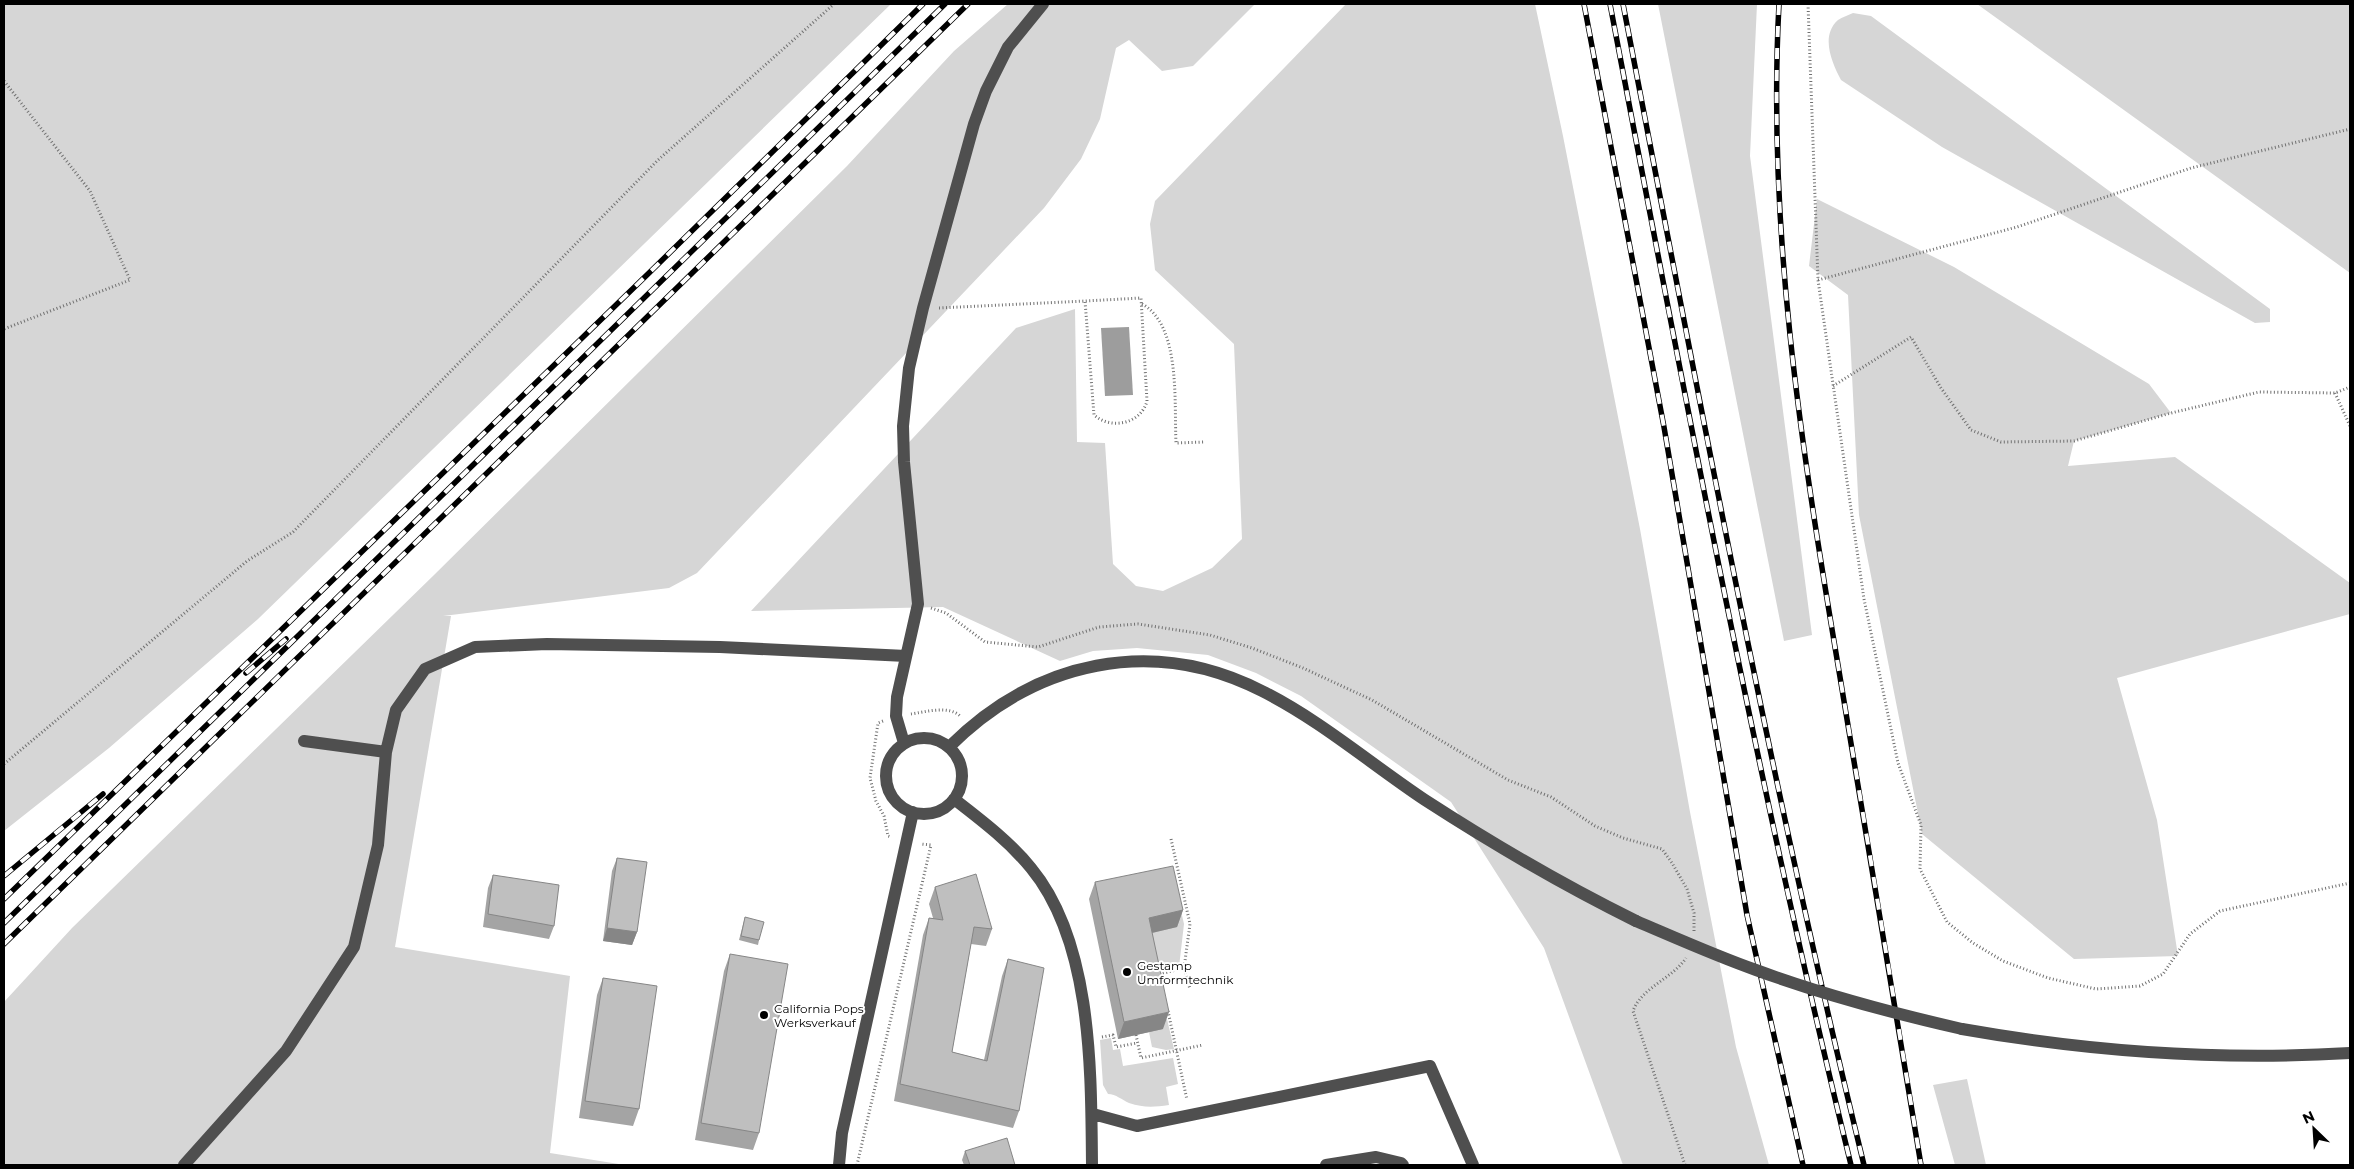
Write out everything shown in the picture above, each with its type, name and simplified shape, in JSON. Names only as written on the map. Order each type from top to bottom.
[{"type":"street","points":[[904,743],[896,716],[897,697],[918,604],[904,462],[903,426],[909,368],[923,308],[974,124],[986,91],[1008,47],[1043,4]]},
{"type":"street","points":[[184,1165],[286,1051],[354,947],[378,845],[386,752],[396,710],[425,669],[476,648],[547,644],[710,647],[906,656]]},
{"type":"street","points":[[949,747],[970,727],[1007,700],[1063,674],[1082,668],[1139,661],[1186,665],[1208,670],[1245,683],[1284,702],[1480,835],[1554,879],[1636,921],[1708,952],[1799,985],[1862,1004],[1962,1028],[2043,1042],[2162,1054],[2227,1057],[2350,1054]]},
{"type":"street","points":[[928,738],[939,741],[949,747],[957,756],[961,767],[962,778],[954,799],[946,807],[936,812],[924,814],[902,807],[894,799],[888,788],[886,777],[891,758],[904,743],[916,739],[928,738]]},
{"type":"street","points":[[304,741],[386,752]]},
{"type":"street","points":[[954,799],[987,824],[1032,869],[1049,895],[1066,933],[1083,994],[1093,1114],[1092,1165]]},
{"type":"street","points":[[839,1165],[842,1133],[913,812]]},
{"type":"street","points":[[1093,1114],[1137,1126],[1430,1066],[1473,1165]]},
{"type":"street","points":[[1326,1165],[1376,1157],[1402,1163],[1403,1165]]},
{"type":"path","points":[[4,764],[247,561],[293,532],[658,160],[834,4]]},
{"type":"path","points":[[1808,4],[1818,280],[1864,599],[1898,764],[1920,825],[1920,869],[1946,922],[1973,944],[2003,961],[2048,978],[2096,990],[2140,986],[2163,974],[2190,934],[2220,912],[2350,883]]},
{"type":"path","points":[[4,81],[90,192],[130,280],[4,329]]},
{"type":"path","points":[[1818,280],[2017,227],[2191,168],[2350,129]]},
{"type":"path","points":[[923,308],[1141,298],[1148,400],[1145,409],[1132,421],[1107,422],[1094,415],[1085,301]]},
{"type":"path","points":[[1141,304],[1152,310],[1168,338],[1172,357],[1176,443],[1205,442]]},
{"type":"path","points":[[1833,386],[1911,337],[1941,388],[1971,430],[2001,442],[2074,441],[2171,413],[2259,392],[2335,393],[2350,388]]},
{"type":"path","points":[[2335,393],[2350,426]]},
{"type":"path","points":[[906,843],[888,836],[884,816],[876,801],[870,778],[878,722],[896,716],[946,710],[956,712],[970,727]]},
{"type":"path","points":[[1171,839],[1190,924],[1184,968],[1190,989]]},
{"type":"path","points":[[857,1165],[931,845]]},
{"type":"path","points":[[1179,904],[1185,903]]},
{"type":"path","points":[[1162,982],[1160,974],[1184,968]]},
{"type":"path","points":[[1167,1006],[1191,1115]]},
{"type":"path","points":[[777,1010],[790,1012]]},
{"type":"path","points":[[1160,1015],[1169,1013]]},
{"type":"path","points":[[1086,1040],[1113,1035],[1116,1047],[1137,1043]]},
{"type":"path","points":[[1136,1035],[1141,1058],[1203,1045]]},
{"type":"shaded area","points":[[4,4],[891,4],[258,619],[109,748],[4,831]]},
{"type":"shaded area","points":[[1008,4],[1255,4],[1193,66],[1162,71],[1129,40],[1116,48],[1100,119],[1081,159],[1044,208],[697,573],[669,588],[443,616],[451,616],[395,947],[570,976],[550,1153],[625,1165],[4,1165],[4,1002],[72,928],[434,575],[847,166],[954,51]]},
{"type":"shaded area","points":[[1346,4],[1535,4],[1563,136],[1640,529],[1690,812],[1736,1047],[1769,1165],[1623,1165],[1544,948],[1451,802],[1301,696],[1256,673],[1208,655],[1137,648],[1093,651],[1060,661],[943,607],[751,611],[1016,328],[1075,309],[1077,442],[1105,443],[1113,564],[1136,586],[1163,591],[1212,568],[1242,539],[1234,344],[1155,270],[1150,224],[1155,201]]},
{"type":"shaded area","points":[[1658,4],[1757,4],[1750,156],[1812,635],[1784,641]]},
{"type":"shaded area","points":[[1977,4],[2350,4],[2350,273]]},
{"type":"shaded area","points":[[1853,13],[1871,16],[2270,309],[2270,322],[2255,323],[1942,147],[1841,80],[1829,50],[1830,34],[1838,20]]},
{"type":"shaded area","points":[[1817,199],[1954,267],[2149,384],[2171,413],[2074,441],[2068,466],[2175,457],[2350,583],[2350,614],[2117,678],[2157,820],[2178,956],[2074,959],[1922,834],[1859,515],[1848,295],[1809,266]]},
{"type":"shaded area","points":[[1129,327],[1133,395],[1105,396],[1101,328]]},
{"type":"shaded area","points":[[1181,911],[1184,924],[1179,967],[1157,972],[1143,935],[1176,927]]},
{"type":"shaded area","points":[[1167,1019],[1174,1049],[1166,1050],[1152,1047],[1149,1032],[1161,1021]]},
{"type":"shaded area","points":[[1111,1038],[1113,1050],[1120,1049],[1123,1066],[1173,1058],[1178,1084],[1166,1087],[1169,1105],[1139,1106],[1108,1094],[1103,1085],[1100,1040]]},
{"type":"shaded area","points":[[1967,1079],[1986,1165],[1955,1165],[1933,1085]]},
{"type":"building","points":[[617,858],[647,862],[637,932],[607,928]]},
{"type":"building","name":"Gestamp Umformtechnik","points":[[1173,866],[1183,910],[1149,918],[1169,1012],[1124,1022],[1095,882]]},
{"type":"building","points":[[976,874],[992,929],[974,927],[952,1052],[987,1061],[1008,959],[1044,968],[1019,1111],[900,1084],[929,918],[943,920],[935,887]]},
{"type":"building","points":[[493,875],[559,885],[554,926],[488,914]]},
{"type":"building","points":[[745,917],[764,922],[759,940],[741,936]]},
{"type":"building","points":[[730,954],[788,964],[759,1133],[701,1123]]},
{"type":"building","points":[[603,978],[657,986],[639,1109],[585,1101]]},
{"type":"building","points":[[1007,1138],[1015,1165],[970,1165],[965,1151]]},
{"type":"railway","points":[[4,899],[650,272],[923,4]]},
{"type":"railway","points":[[4,923],[945,4]]},
{"type":"railway","points":[[4,944],[968,4]]},
{"type":"railway","points":[[1584,4],[1664,427],[1747,915],[1803,1165]]},
{"type":"railway","points":[[1610,4],[1694,441],[1753,731],[1784,876],[1851,1165]]},
{"type":"railway","points":[[1623,4],[1707,441],[1766,731],[1797,876],[1864,1165]]},
{"type":"railway","points":[[1779,4],[1778,171],[1790,336],[1800,418],[1824,583],[1921,1165]]},
{"type":"railway","points":[[246,673],[286,639]]},
{"type":"railway","points":[[4,876],[103,794]]},
{"type":"place","name":"Gestamp Umformtechnik","points":[[1127,972]]},
{"type":"place","name":"California Pops Werksverkauf","points":[[764,1015]]}]
